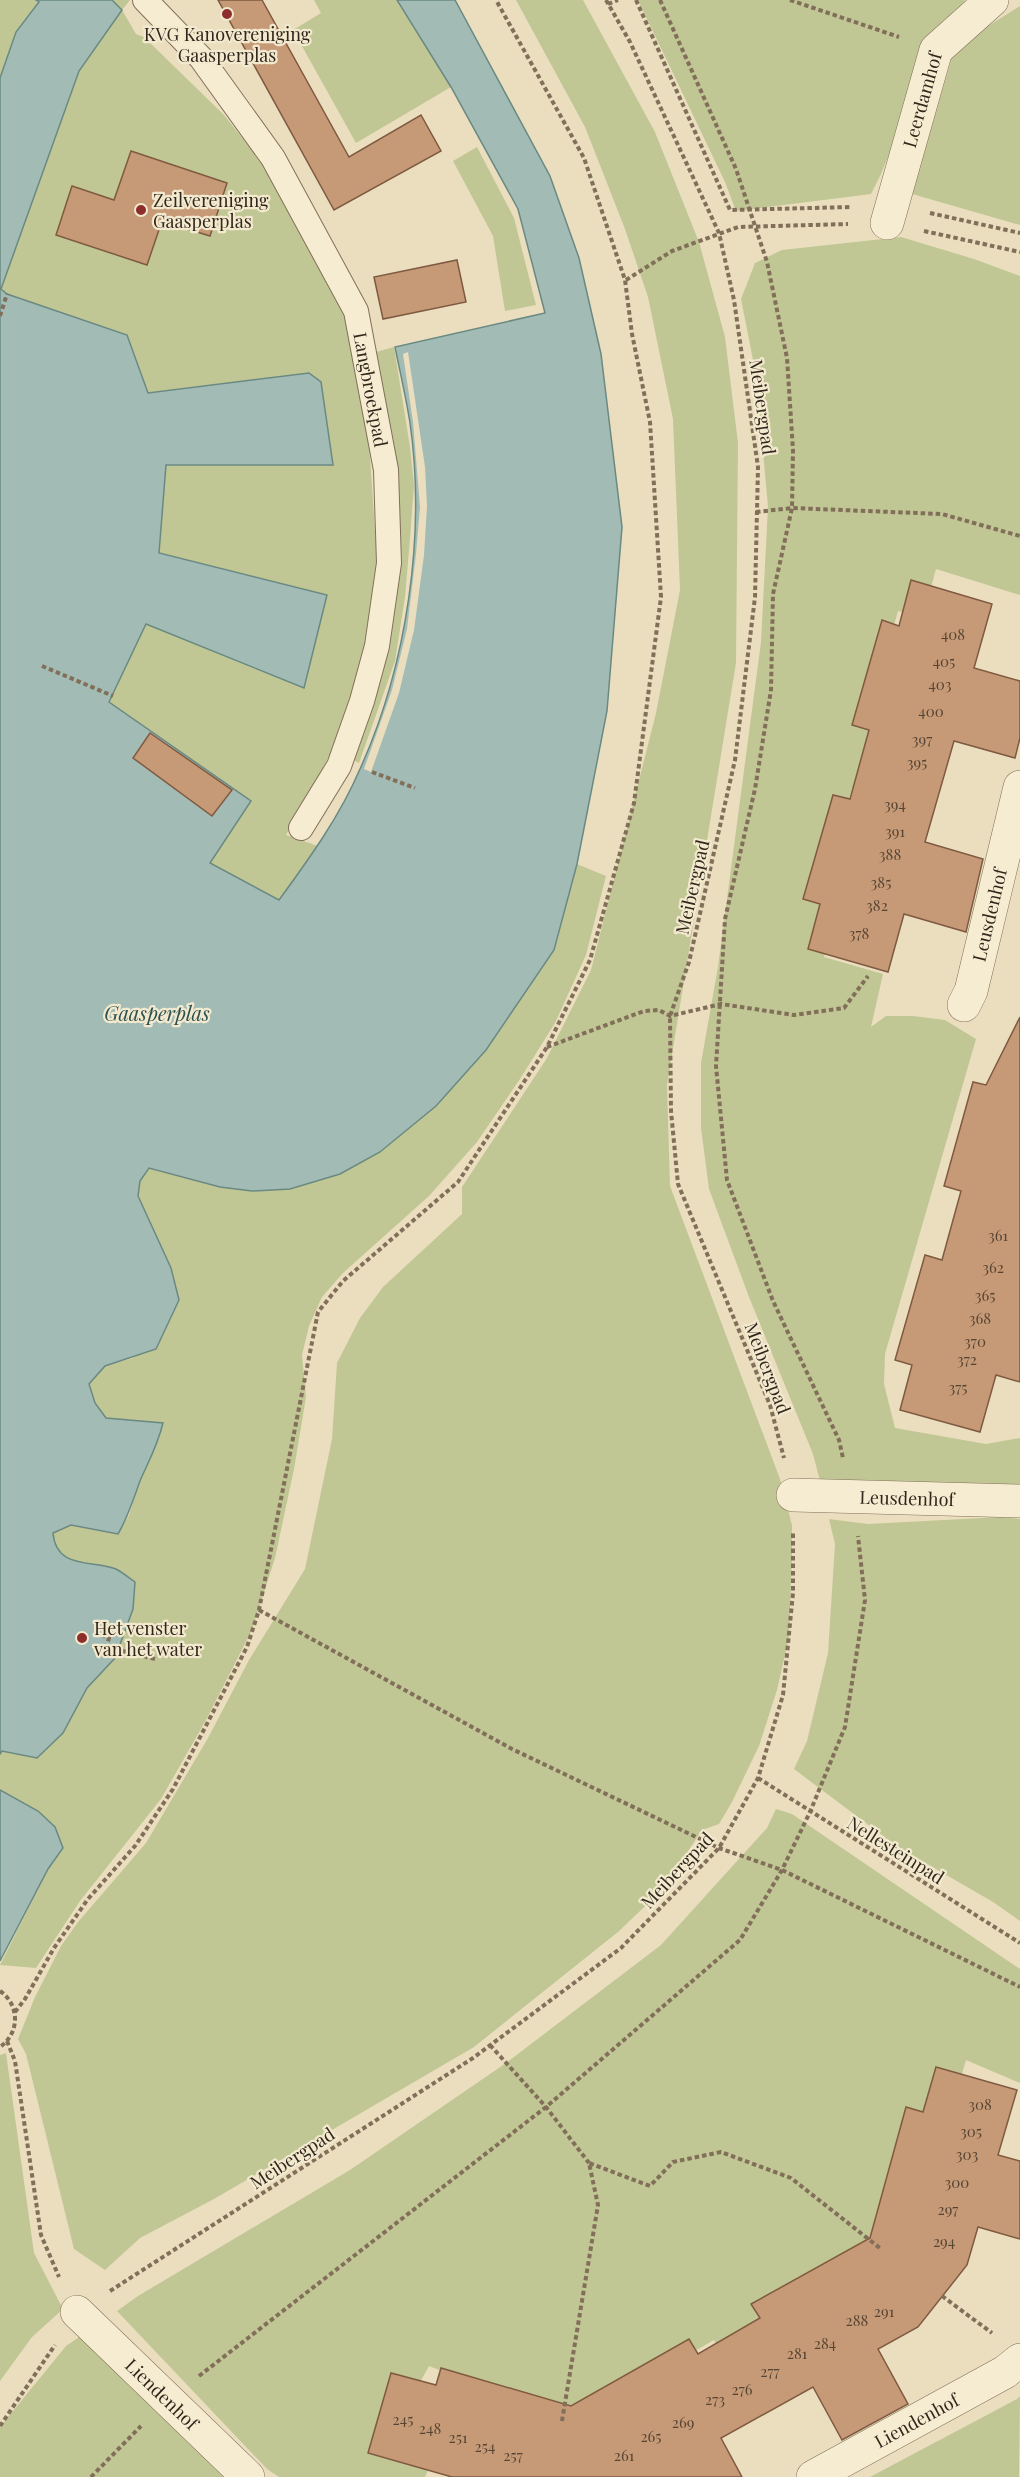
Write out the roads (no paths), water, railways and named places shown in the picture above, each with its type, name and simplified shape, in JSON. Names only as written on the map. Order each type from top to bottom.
[{"type":"street","name":"Leerdamhof","points":[[890,214],[936,50],[992,0]]},
{"type":"street","name":"Leusdenhof","points":[[964,1005],[971,991],[1020,787]]},
{"type":"street","name":"Leusdenhof","points":[[793,1495],[1020,1501]]},
{"type":"street","name":"Liendenhof","points":[[77,2312],[248,2477]]},
{"type":"street","name":"Liendenhof","points":[[813,2477],[1005,2372],[1020,2360]]},
{"type":"lane","name":"Langbroekpad","points":[[145,0],[201,58],[273,158],[356,312],[386,470],[389,563],[377,646],[362,701],[339,766],[301,828]]},
{"type":"water","name":"Gaasperplas","points":[[36,0],[112,0],[122,10],[79,71],[1,289],[7,294],[127,335],[148,393],[309,373],[321,382],[333,465],[166,465],[159,553],[327,595],[304,688],[146,624],[109,702],[251,801],[210,863],[279,900],[313,853],[343,804],[376,729],[401,643],[414,554],[416,510],[414,466],[410,423],[395,347],[545,313],[518,209],[451,87],[397,0],[455,0],[550,176],[579,258],[601,354],[622,527],[607,711],[577,864],[554,950],[486,1050],[436,1106],[380,1152],[340,1174],[290,1189],[252,1191],[220,1187],[149,1168],[140,1181],[138,1196],[171,1268],[179,1300],[156,1349],[105,1366],[89,1384],[95,1403],[106,1418],[163,1423],[128,1515],[118,1534],[71,1525],[53,1533],[56,1545],[68,1558],[116,1569],[135,1582],[133,1609],[115,1658],[87,1688],[63,1733],[37,1758],[2,1751],[0,1754],[0,78],[16,32],[39,2]]},
{"type":"water","points":[[0,1790],[38,1811],[55,1827],[63,1848],[48,1869],[0,1961]]},
{"type":"place","name":"KVG Kanovereniging Gaasperplas","points":[[227,14]]},
{"type":"place","name":"Zeilvereniging Gaasperplas","points":[[141,210]]},
{"type":"place","name":"Het venster van het water","points":[[82,1638]]}]
